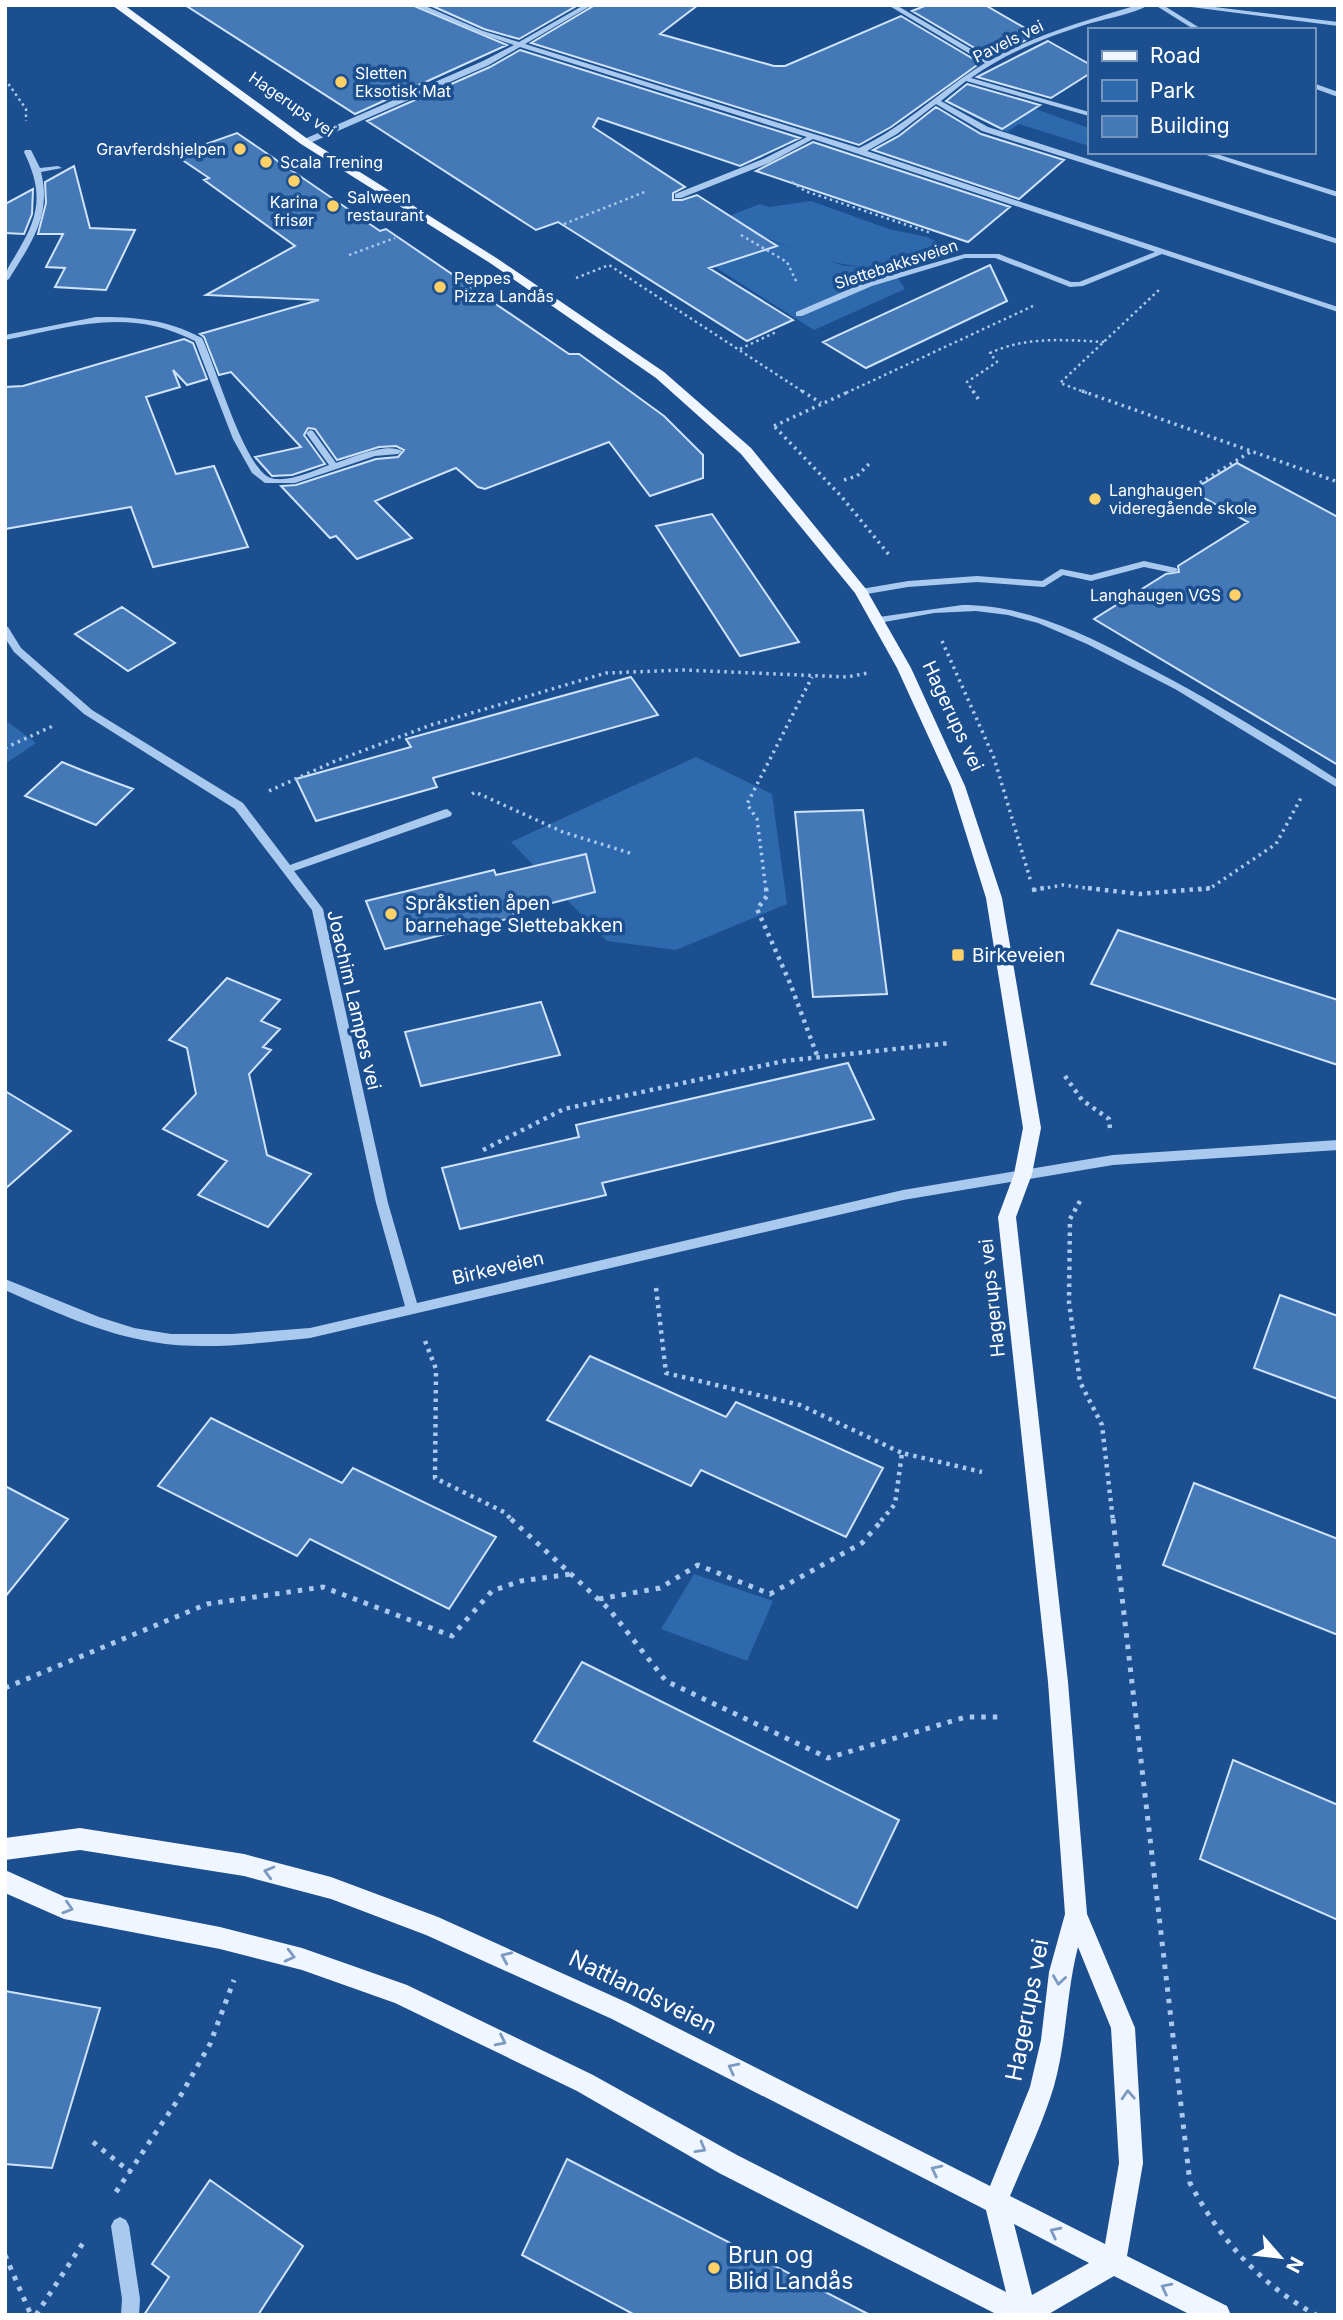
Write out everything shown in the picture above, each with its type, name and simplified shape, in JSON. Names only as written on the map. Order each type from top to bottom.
[{"type":"main road","name":"Hagerups vei","points":[[117,5],[305,142],[494,261],[660,375],[746,451],[823,541],[879,620],[958,786],[994,898],[1032,1128],[1023,1174],[1007,1217],[1058,1682],[1076,1914],[1123,2028],[1131,2163],[1114,2262]]},
{"type":"main road","name":"Nattlandsveien","points":[[5,1849],[80,1839],[244,1866],[331,1888],[509,1958],[620,2011],[1218,2315]]},
{"type":"main road","points":[[5,1881],[64,1908],[232,1941],[302,1959],[399,1993],[585,2083],[728,2164],[1024,2315]]},
{"type":"main road","name":"Hagerups vei","points":[[996,2201],[1042,2087],[1053,2040],[1060,1972],[1076,1914]]},
{"type":"main road","points":[[996,2201],[1024,2315]]},
{"type":"main road","points":[[1024,2315],[1114,2262]]},
{"type":"street","points":[[417,5],[481,32],[810,138],[860,151],[1338,310]]},
{"type":"street","points":[[305,142],[522,44],[589,5]]},
{"type":"street","points":[[891,5],[989,62]]},
{"type":"street","name":"Pavels vei","points":[[860,151],[884,141],[989,62],[1067,28],[1146,5]]},
{"type":"street","points":[[1158,5],[1197,28]]},
{"type":"street","points":[[1179,5],[1338,24]]},
{"type":"street","points":[[966,79],[1088,114]]},
{"type":"street","points":[[1315,86],[1338,95]]},
{"type":"street","points":[[936,101],[985,129],[1338,242]]},
{"type":"street","points":[[678,196],[761,163],[810,138]]},
{"type":"street","points":[[5,279],[41,215],[44,195],[39,170],[27,152]]},
{"type":"street","points":[[1207,154],[1338,195]]},
{"type":"street","points":[[39,170],[58,168]]},
{"type":"street","points":[[1080,284],[1161,252]]},
{"type":"street","name":"Slettebakksveien","points":[[799,314],[880,281],[965,256],[996,256],[1062,284],[1080,284]]},
{"type":"street","points":[[5,338],[96,319],[135,319],[178,329],[199,340],[237,439],[255,471],[268,481],[295,480],[374,453],[398,451]]},
{"type":"street","points":[[310,433],[334,465]]},
{"type":"street","points":[[861,592],[908,584],[977,579],[1044,584],[1061,572],[1091,578],[1144,564],[1173,570]]},
{"type":"street","points":[[879,620],[968,607],[1010,612],[1046,622],[1090,639],[1159,676],[1338,785]]},
{"type":"street","name":"Joachim Lampes vei","points":[[5,628],[17,650],[88,712],[239,806],[317,909],[382,1203],[412,1308]]},
{"type":"street","points":[[287,870],[447,813]]},
{"type":"street","name":"Birkeveien","points":[[5,1284],[63,1310],[154,1337],[235,1339],[310,1334],[903,1195],[1113,1160],[1338,1145]]},
{"type":"street","points":[[120,2226],[131,2298],[130,2315]]},
{"type":"path","points":[[5,79],[26,109],[24,130],[27,152]]},
{"type":"path","points":[[761,163],[804,191],[955,241],[984,254]]},
{"type":"path","points":[[349,255],[405,234]]},
{"type":"path","points":[[1189,262],[1060,383],[1338,482]]},
{"type":"path","points":[[575,278],[609,265],[821,403]]},
{"type":"path","points":[[774,426],[1080,284]]},
{"type":"path","points":[[979,400],[967,382],[997,362],[990,353],[1006,344],[1043,340],[1105,342]]},
{"type":"path","points":[[1170,501],[1252,451]]},
{"type":"path","points":[[844,480],[857,476],[869,464]]},
{"type":"path","points":[[239,806],[305,772],[341,762],[361,748],[430,723],[627,670],[812,677],[848,677],[869,673]]},
{"type":"path","points":[[812,677],[747,804],[757,819],[767,896],[757,909],[790,983],[818,1058]]},
{"type":"path","points":[[5,748],[88,712]]},
{"type":"path","points":[[447,813],[475,792],[563,832],[633,854]]},
{"type":"path","points":[[1032,890],[1063,885],[1139,894],[1209,889],[1276,844],[1303,795]]},
{"type":"path","points":[[483,1150],[564,1109],[784,1061],[950,1042]]},
{"type":"path","points":[[1064,1072],[1065,1079],[1082,1100],[1109,1119]]},
{"type":"path","points":[[1090,1198],[1080,1201],[1070,1219],[1069,1302],[1080,1382],[1102,1425],[1190,2183],[1203,2211],[1247,2266],[1302,2308],[1316,2315]]},
{"type":"path","points":[[655,1286],[666,1373],[800,1405],[902,1453],[982,1472]]},
{"type":"path","points":[[424,1340],[436,1369],[435,1478],[503,1512],[598,1599],[666,1681],[828,1758],[966,1717],[998,1717]]},
{"type":"path","points":[[598,1599],[660,1588],[698,1565],[770,1594],[862,1543],[895,1504],[902,1453]]},
{"type":"path","points":[[5,1688],[207,1604],[323,1587],[452,1636],[492,1591],[521,1581],[571,1574]]},
{"type":"path","points":[[124,2181],[181,2095],[210,2044],[234,1979]]},
{"type":"path","points":[[93,2143],[130,2172]]},
{"type":"path","points":[[33,2315],[76,2253]]},
{"type":"path","points":[[5,2255],[33,2315]]},
{"type":"green space","points":[[988,92],[1088,128],[1088,146],[1019,124],[1007,132],[970,115],[992,98]]},
{"type":"green space","points":[[811,201],[889,229],[927,237],[950,249],[946,258],[920,263],[882,267],[856,266],[810,255],[746,231],[713,222],[760,204],[769,207]]},
{"type":"green space","points":[[735,228],[844,266],[891,268],[905,289],[814,330],[715,267],[732,260]]},
{"type":"green space","points":[[5,720],[36,743],[5,764]]},
{"type":"green space","points":[[696,757],[772,794],[787,904],[676,950],[607,941],[511,842]]},
{"type":"green space","points":[[694,1574],[773,1601],[747,1661],[661,1629]]},
{"type":"building","points":[[185,5],[412,5],[507,45],[355,114]]},
{"type":"building","points":[[430,5],[578,5],[519,39],[484,29]]},
{"type":"building","points":[[595,5],[698,5],[660,34],[774,66],[785,66],[901,16],[980,63],[891,127],[859,145],[531,43]]},
{"type":"building","points":[[927,5],[985,5],[1037,35],[990,57],[912,11]]},
{"type":"building","points":[[1048,41],[1088,63],[1088,75],[1051,98],[977,77]]},
{"type":"building","points":[[520,50],[800,138],[740,166],[598,118],[593,127],[685,187],[673,193],[673,200],[697,195],[777,246],[709,268],[793,320],[747,341],[558,222],[536,230],[367,121],[490,67]]},
{"type":"building","points":[[967,84],[1040,105],[1002,129],[946,101]]},
{"type":"building","points":[[936,107],[981,134],[1064,160],[1019,199],[873,150],[899,136]]},
{"type":"building","points":[[237,133],[380,231],[386,229],[569,354],[579,354],[664,416],[703,455],[703,478],[650,496],[609,442],[485,489],[478,487],[456,468],[375,501],[412,538],[357,559],[336,536],[330,538],[281,486],[296,485],[376,459],[398,457],[404,450],[396,446],[379,447],[337,460],[315,429],[308,428],[304,435],[325,464],[292,475],[272,476],[255,457],[301,447],[231,372],[219,375],[204,337],[200,334],[319,300],[206,295],[295,246],[204,180],[209,178],[175,155]]},
{"type":"building","points":[[813,142],[1010,207],[968,242],[756,171]]},
{"type":"building","points":[[74,166],[90,228],[135,230],[106,290],[55,287],[65,268],[46,267],[63,234],[38,234],[46,203],[45,182]]},
{"type":"building","points":[[33,189],[32,214],[24,234],[5,233],[5,204]]},
{"type":"building","points":[[990,265],[1007,301],[866,368],[823,342]]},
{"type":"building","points":[[184,339],[193,343],[207,379],[187,385],[173,370],[180,387],[146,397],[176,474],[214,466],[248,547],[153,567],[131,507],[5,529],[5,387],[23,386]]},
{"type":"building","name":"Langhaugen VGS","points":[[1237,463],[1338,517],[1338,765],[1094,619],[1166,574],[1179,572],[1178,566],[1248,522],[1191,491]]},
{"type":"building","points":[[712,514],[799,642],[740,656],[656,526]]},
{"type":"building","points":[[122,607],[175,643],[128,671],[75,634]]},
{"type":"building","points":[[631,677],[658,715],[433,778],[437,787],[316,821],[296,779],[411,747],[406,739]]},
{"type":"building","points":[[62,762],[133,789],[96,825],[25,796]]},
{"type":"building","points":[[863,810],[887,994],[813,997],[795,812]]},
{"type":"building","points":[[586,854],[595,892],[513,913],[515,917],[385,949],[366,901],[494,870],[496,875]]},
{"type":"building","points":[[1118,930],[1338,1000],[1338,1065],[1091,984]]},
{"type":"building","points":[[227,978],[280,1000],[261,1021],[280,1029],[263,1047],[271,1050],[249,1074],[267,1155],[311,1174],[268,1227],[198,1195],[227,1161],[163,1129],[196,1094],[187,1048],[169,1040]]},
{"type":"building","points":[[541,1002],[560,1055],[421,1086],[405,1032]]},
{"type":"building","points":[[848,1063],[874,1119],[602,1183],[606,1195],[460,1229],[442,1168],[579,1137],[576,1125]]},
{"type":"building","points":[[5,1091],[71,1131],[5,1189]]},
{"type":"building","points":[[1280,1295],[1338,1316],[1338,1399],[1254,1368]]},
{"type":"building","points":[[590,1356],[726,1417],[736,1402],[883,1468],[846,1537],[701,1470],[691,1486],[547,1420]]},
{"type":"building","points":[[211,1418],[342,1483],[353,1468],[496,1537],[449,1609],[310,1539],[297,1556],[158,1486]]},
{"type":"building","points":[[1194,1483],[1338,1539],[1338,1635],[1163,1565]]},
{"type":"building","points":[[5,1486],[68,1519],[5,1597]]},
{"type":"building","points":[[582,1662],[899,1820],[857,1908],[534,1741]]},
{"type":"building","points":[[1233,1760],[1338,1805],[1338,1920],[1200,1859]]},
{"type":"building","points":[[5,1991],[100,2008],[52,2168],[5,2164]]},
{"type":"building","points":[[567,2159],[870,2315],[635,2315],[522,2255]]},
{"type":"building","points":[[210,2180],[303,2246],[258,2315],[144,2315],[169,2277],[152,2264]]},
{"type":"place","name":"Sletten Eksotisk Mat","points":[[341,82]]},
{"type":"place","name":"Gravferdshjelpen","points":[[240,149]]},
{"type":"place","name":"Scala Trening","points":[[266,162]]},
{"type":"place","name":"Karina frisør","points":[[294,181]]},
{"type":"place","name":"Salween restaurant","points":[[333,206]]},
{"type":"place","name":"Peppes Pizza Landås","points":[[440,287]]},
{"type":"place","name":"Langhaugen videregående skole","points":[[1095,499]]},
{"type":"place","name":"Langhaugen VGS","points":[[1235,595]]},
{"type":"place","name":"Språkstien åpen barnehage Slettebakken","points":[[391,914]]},
{"type":"place","name":"Birkeveien","points":[[958,955]]},
{"type":"place","name":"Brun og Blid Landås","points":[[714,2268]]}]
